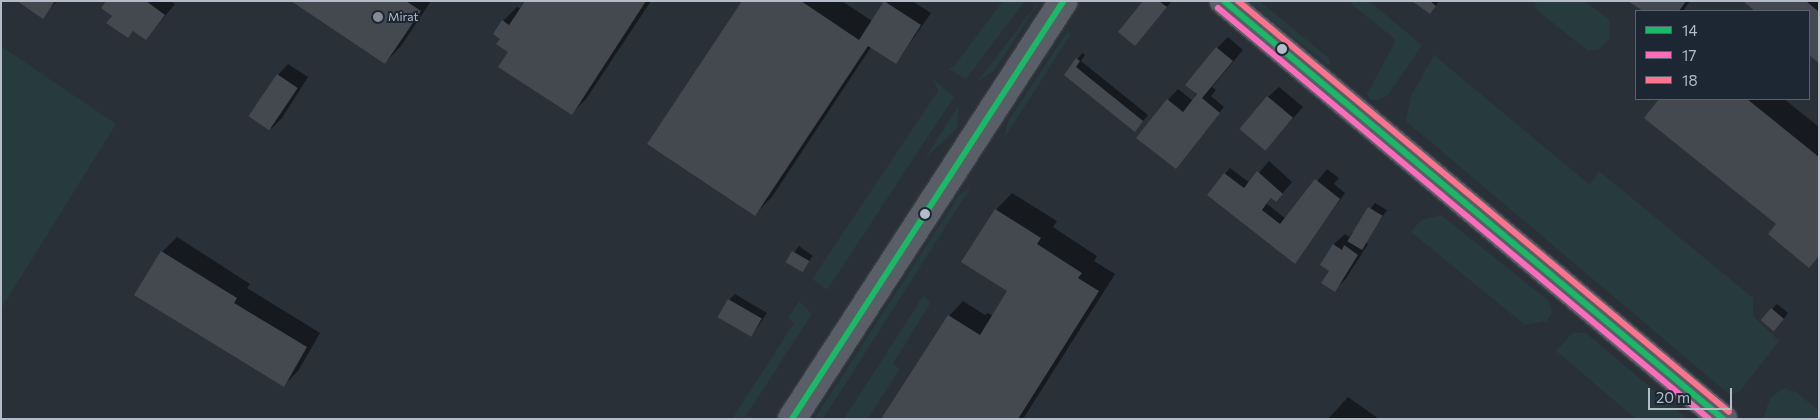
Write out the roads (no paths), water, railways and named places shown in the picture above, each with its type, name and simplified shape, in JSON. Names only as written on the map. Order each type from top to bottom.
[{"type":"street","points":[[792,419],[1063,1]]},
{"type":"street","points":[[1224,1],[1723,419]]},
{"type":"place","name":"Mirat","points":[[378,17]]}]
